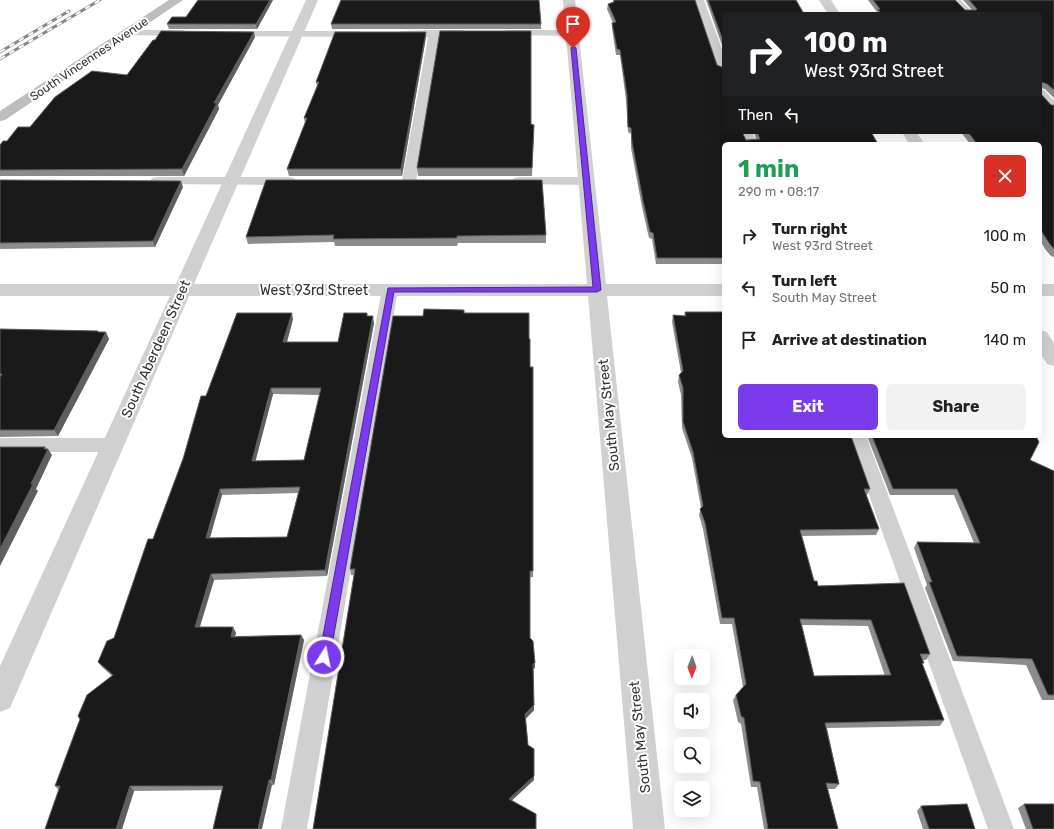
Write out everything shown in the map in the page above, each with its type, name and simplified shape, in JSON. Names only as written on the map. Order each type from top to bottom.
[{"type":"main road","name":"South Vincennes Avenue","points":[[0,117],[177,0]]},
{"type":"street","name":"South Aberdeen Street","points":[[3,687],[312,0]]},
{"type":"street","name":"South May Street","points":[[569,0],[649,829]]},
{"type":"street","points":[[825,0],[833,12]]},
{"type":"street","name":"West 93rd Street","points":[[0,290],[722,290]]},
{"type":"street","points":[[1042,290],[1054,290]]},
{"type":"street","points":[[1042,341],[1054,359]]},
{"type":"lane","points":[[699,0],[722,64]]},
{"type":"lane","points":[[956,0],[967,12]]},
{"type":"lane","points":[[127,33],[195,34]]},
{"type":"lane","points":[[389,34],[472,33]]},
{"type":"lane","points":[[495,33],[572,33]]},
{"type":"lane","points":[[219,34],[367,34]]},
{"type":"lane","points":[[409,181],[434,34]]},
{"type":"lane","points":[[1042,94],[1054,107]]},
{"type":"lane","points":[[147,181],[301,181]]},
{"type":"lane","points":[[393,181],[424,181]]},
{"type":"lane","points":[[509,181],[586,181]]},
{"type":"lane","points":[[294,829],[390,289]]},
{"type":"lane","points":[[858,438],[1001,829]]},
{"type":"lane","points":[[0,445],[113,445]]},
{"type":"building","points":[[198,0],[270,0],[256,24],[167,24],[172,17],[186,17]]},
{"type":"building","points":[[341,0],[539,0],[541,24],[331,24]]},
{"type":"building","points":[[614,0],[695,0],[717,65],[722,67],[722,134],[743,134],[746,140],[760,139],[758,134],[872,134],[877,142],[722,142],[722,258],[657,258],[653,233],[650,232],[643,201],[632,142],[631,128],[628,127],[627,95],[620,50],[617,49],[612,23],[616,22],[608,4],[614,2]]},
{"type":"building","points":[[708,0],[796,0],[803,12],[722,12],[722,38]]},
{"type":"building","points":[[873,0],[955,0],[965,10],[976,10],[977,9],[969,0],[1054,0],[1054,90],[1047,84],[1042,82],[1042,12],[880,12],[878,9],[880,9]]},
{"type":"building","points":[[161,31],[254,32],[214,103],[217,103],[182,169],[0,170],[0,145],[3,141],[7,141],[18,127],[30,127],[55,97],[92,71],[127,75]]},
{"type":"building","points":[[440,31],[531,31],[531,124],[534,125],[532,168],[417,168]]},
{"type":"building","points":[[335,32],[426,32],[401,169],[287,169],[307,118],[304,118],[319,82],[316,82]]},
{"type":"building","points":[[1042,95],[1051,105],[1054,105],[1054,249],[1042,232],[1042,142],[976,142],[970,134],[1042,134]]},
{"type":"building","points":[[0,180],[181,181],[153,241],[0,243]]},
{"type":"building","points":[[266,180],[542,180],[546,235],[457,236],[457,238],[333,239],[334,235],[246,237]]},
{"type":"building","points":[[424,309],[464,310],[464,313],[529,313],[530,367],[533,367],[533,571],[530,571],[530,638],[533,641],[535,663],[533,664],[534,705],[525,714],[528,745],[534,749],[534,776],[509,799],[536,814],[536,829],[313,829],[355,569],[350,569],[393,316],[423,316]]},
{"type":"building","points":[[685,312],[722,312],[722,438],[852,438],[870,489],[864,489],[879,529],[800,530],[814,581],[817,581],[818,586],[904,583],[930,654],[920,654],[944,720],[825,723],[839,784],[826,783],[838,829],[768,829],[760,782],[753,781],[744,718],[741,716],[736,695],[746,684],[734,618],[722,618],[705,523],[700,509],[703,506],[693,452],[683,422],[683,388],[679,375],[683,371],[673,315],[686,316]],"holes":[[[800,619],[871,620],[891,675],[814,676]]]},
{"type":"building","points":[[237,313],[292,313],[283,342],[338,342],[344,313],[367,313],[367,316],[373,316],[325,570],[211,574],[195,627],[233,627],[231,637],[301,635],[271,780],[269,780],[258,829],[213,829],[223,786],[130,786],[116,829],[45,829],[60,786],[55,786],[80,719],[78,716],[87,695],[113,675],[98,662],[107,641],[114,638],[148,539],[153,539],[183,459],[201,396],[206,396]],"holes":[[[271,388],[321,388],[304,460],[252,461]],[[300,487],[287,537],[206,538],[220,489]]]},
{"type":"building","points":[[0,329],[106,332],[54,430],[0,430],[0,377],[2,374],[0,374]]},
{"type":"building","points":[[873,438],[1037,438],[1039,442],[1030,460],[1054,471],[1054,695],[1048,695],[1032,659],[957,656],[929,582],[932,582],[917,542],[980,543],[957,489],[893,489]]},
{"type":"building","points":[[0,447],[45,447],[44,449],[48,449],[31,484],[33,484],[0,549]]},
{"type":"building","points":[[967,804],[975,829],[929,829],[921,806]]},
{"type":"building","points":[[1024,804],[1054,804],[1054,829],[1033,829]]},
{"type":"railway","points":[[0,59],[100,0]]},
{"type":"railway","points":[[0,52],[69,11]]},
{"type":"route","points":[[324,657],[390,289],[597,290],[573,48]]}]
